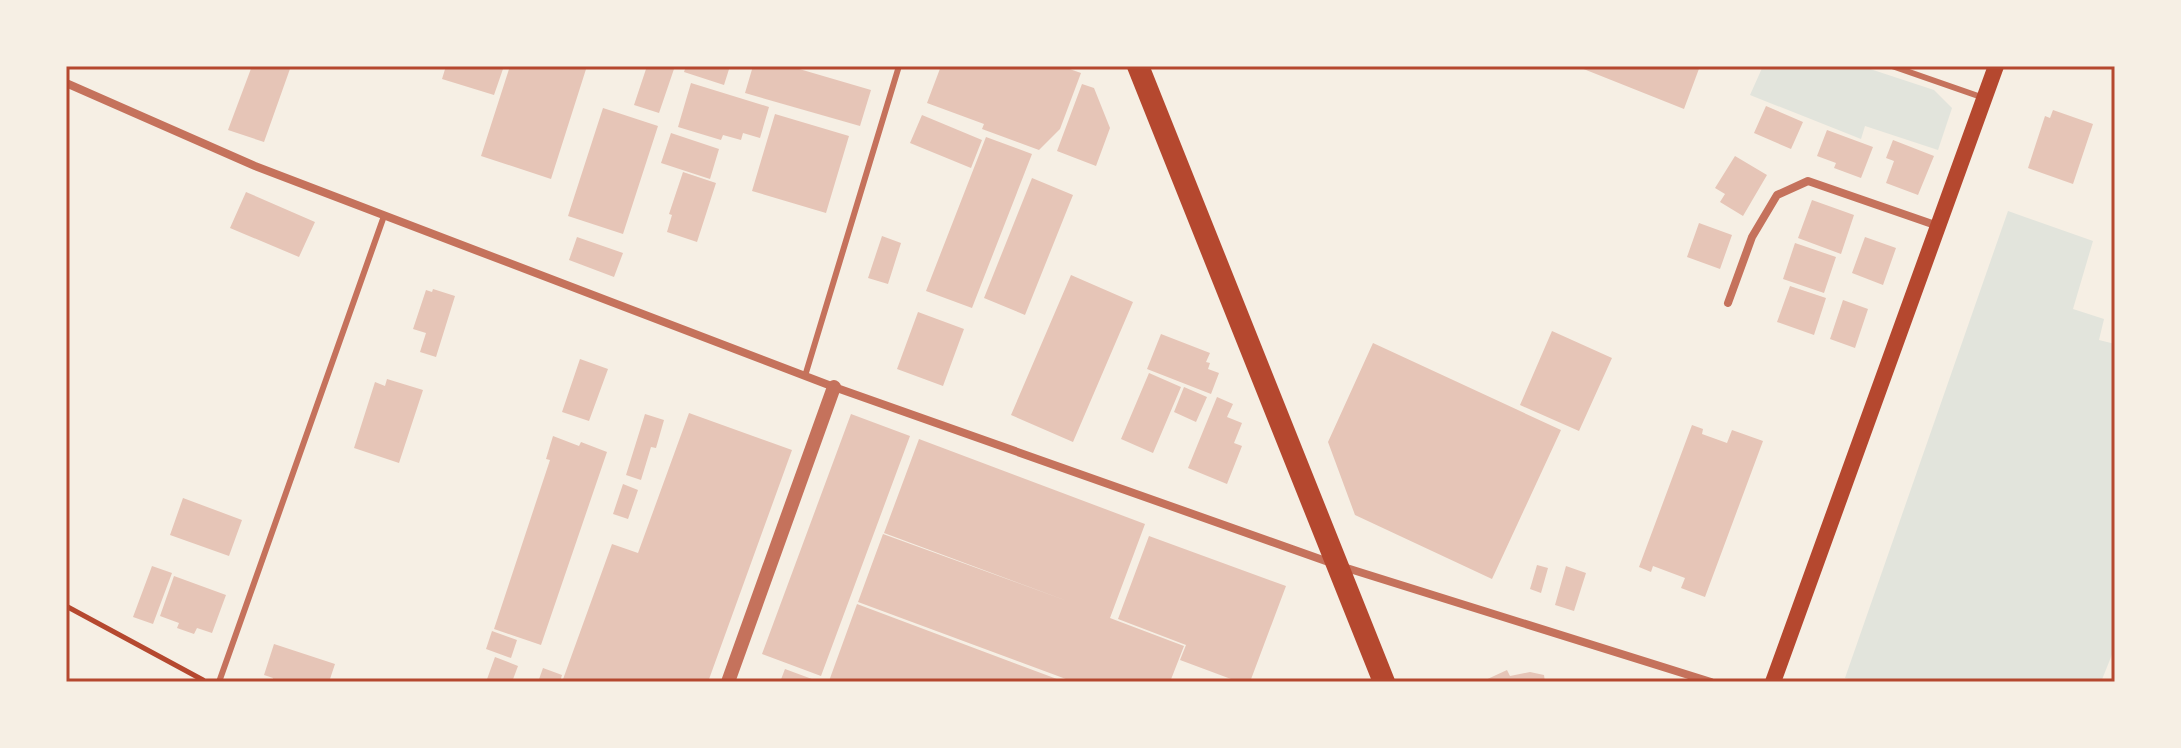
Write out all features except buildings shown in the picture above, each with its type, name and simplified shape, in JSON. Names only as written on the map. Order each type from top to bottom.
[{"type":"highway","points":[[1138,66],[1384,682]]},
{"type":"main road","points":[[1773,682],[1996,66]]},
{"type":"street","points":[[66,83],[255,166],[834,387],[1337,565],[1711,682]]},
{"type":"street","points":[[1728,303],[1752,237],[1777,195],[1808,181],[1938,226]]},
{"type":"street","points":[[728,682],[834,387]]},
{"type":"lane","points":[[805,376],[899,66]]},
{"type":"lane","points":[[1892,66],[1984,98]]},
{"type":"lane","points":[[219,682],[384,216]]},
{"type":"path","points":[[66,606],[207,682]]},
{"type":"shaded area","points":[[1763,66],[1861,66],[1934,90],[1952,108],[1938,150],[1865,126],[1861,139],[1750,95]]},
{"type":"shaded area","points":[[2008,211],[2093,241],[2073,309],[2104,319],[2099,340],[2115,344],[2115,647],[2101,682],[1858,682],[1845,678]]}]
